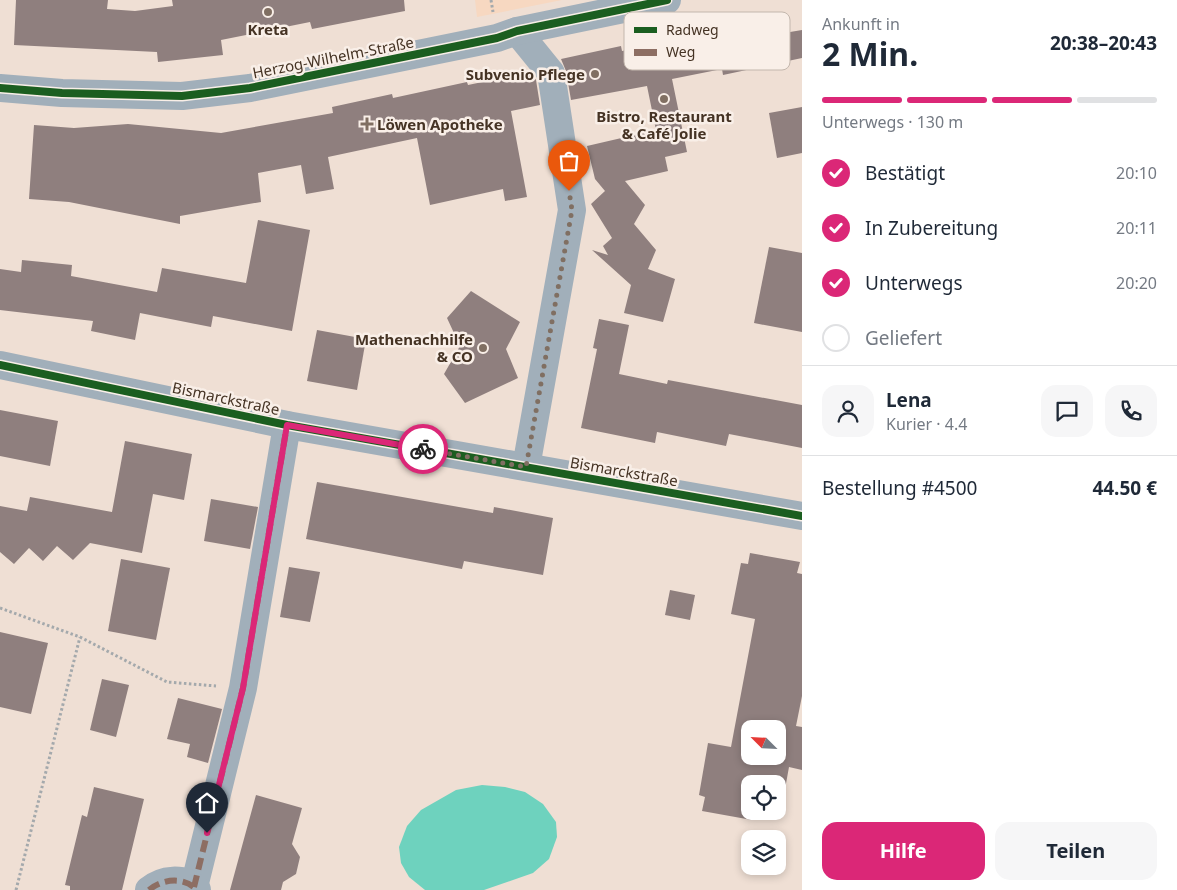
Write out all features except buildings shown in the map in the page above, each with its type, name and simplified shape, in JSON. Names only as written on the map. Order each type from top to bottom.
[{"type":"street","name":"Herzog-Wilhelm-Straße","points":[[0,88],[62,93],[182,96],[250,88],[497,38],[517,31],[667,0]]},
{"type":"street","points":[[517,31],[551,72],[572,210],[526,467]]},
{"type":"street","name":"Bismarckstraße","points":[[0,365],[287,425],[802,516]]},
{"type":"street","points":[[149,890],[157,883],[177,880],[195,888],[243,688],[287,425]]},
{"type":"path","points":[[0,608],[80,637],[167,682],[243,688]]},
{"type":"path","points":[[16,890],[80,637]]},
{"type":"shaded area","points":[[475,0],[562,0],[477,17]]},
{"type":"water","points":[[482,785],[505,787],[525,792],[543,804],[556,822],[557,837],[549,859],[533,873],[484,890],[425,890],[409,877],[401,863],[399,847],[407,826],[421,810],[456,790]]},
{"type":"marked path","points":[[194,887],[243,688],[287,425]]},
{"type":"marked path","points":[[149,890],[166,881],[180,881],[197,890]]},
{"type":"cycle path","points":[[0,88],[62,93],[182,96],[250,88],[497,38],[517,31],[667,0]]},
{"type":"cycle path","points":[[0,365],[287,425],[802,516]]},
{"type":"way so far","points":[[423,449],[526,467],[572,210],[569,191]]},
{"type":"place","name":"Kreta","points":[[268,12]]},
{"type":"place","name":"Subvenio Pflege","points":[[595,74]]},
{"type":"place","name":"Bistro, Restaurant & Café Jolie","points":[[664,99]]},
{"type":"place","name":"Löwen Apotheke","points":[[367,124]]},
{"type":"place","name":"Mathenachhilfe & CO","points":[[483,348]]},
{"type":"route","points":[[207,833],[243,688],[287,425],[423,449]]}]
